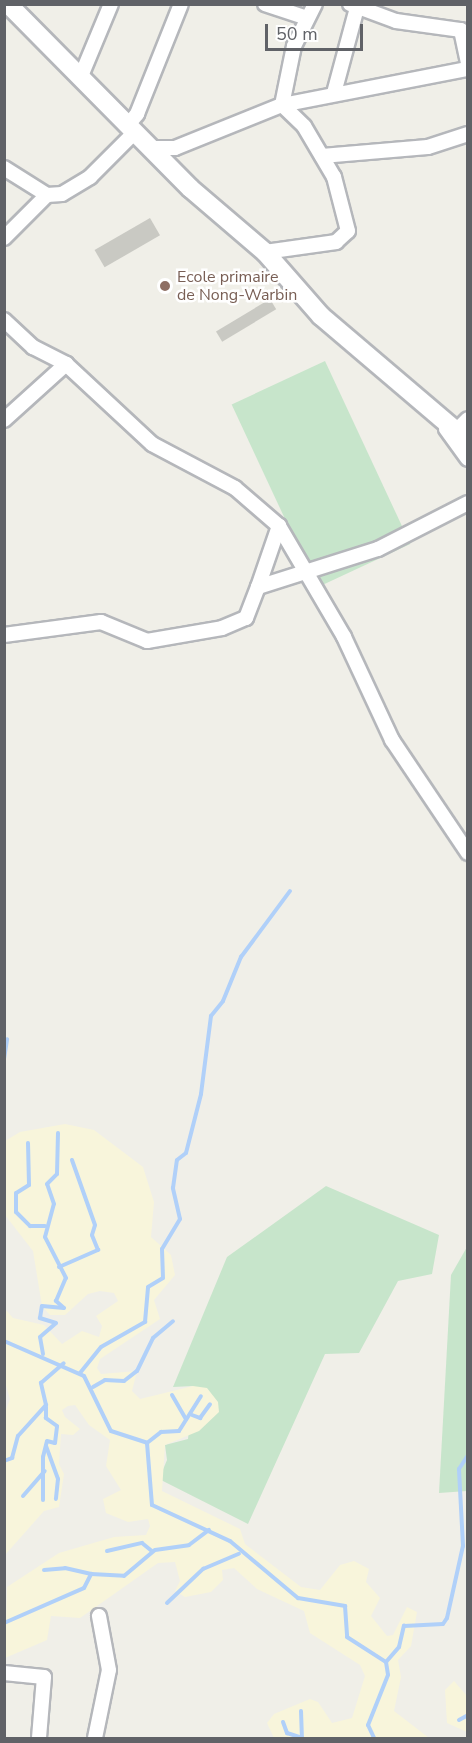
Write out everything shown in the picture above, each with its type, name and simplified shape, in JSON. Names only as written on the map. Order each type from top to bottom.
[{"type":"street","points":[[8,4],[81,76],[130,129],[266,252],[321,316],[438,417],[463,431]]},
{"type":"street","points":[[81,76],[111,4]]},
{"type":"street","points":[[4,168],[47,195],[62,194],[90,177],[130,129],[181,4]]},
{"type":"street","points":[[266,4],[307,18]]},
{"type":"street","points":[[282,105],[292,52],[315,4]]},
{"type":"street","points":[[334,93],[353,6],[396,21],[461,30],[468,62]]},
{"type":"street","points":[[152,148],[175,148],[282,105],[334,93],[468,69]]},
{"type":"street","points":[[266,252],[298,251],[347,235],[334,177],[304,126],[282,105]]},
{"type":"street","points":[[322,156],[428,147],[468,134]]},
{"type":"street","points":[[4,238],[47,195]]},
{"type":"street","points":[[4,320],[33,347],[66,364],[152,444],[235,488],[279,526],[344,637],[392,740],[468,853]]},
{"type":"street","points":[[4,420],[66,364]]},
{"type":"street","points":[[438,417],[468,459]]},
{"type":"street","points":[[258,587],[378,549],[468,503]]},
{"type":"street","points":[[4,635],[101,622],[147,640],[194,636],[246,618],[279,526]]},
{"type":"street","points":[[95,1738],[109,1670],[99,1616]]},
{"type":"street","points":[[4,1673],[44,1677],[39,1738]]},
{"type":"green space","points":[[325,361],[410,544],[317,588],[232,405]]},
{"type":"green space","points":[[326,1186],[439,1235],[432,1274],[398,1281],[359,1353],[325,1354],[248,1524],[159,1479],[167,1460],[165,1445],[188,1439],[193,1386],[173,1387],[227,1257]]},
{"type":"green space","points":[[467,1247],[467,1491],[439,1493],[451,1275]]},
{"type":"sand","points":[[65,1124],[94,1130],[143,1167],[154,1202],[151,1237],[171,1255],[175,1275],[154,1300],[160,1319],[100,1359],[97,1368],[101,1374],[137,1371],[132,1391],[140,1399],[193,1386],[207,1388],[218,1402],[219,1412],[199,1431],[165,1445],[162,1491],[240,1529],[245,1544],[301,1587],[320,1590],[340,1565],[354,1561],[369,1569],[366,1582],[380,1598],[371,1616],[387,1636],[393,1635],[407,1607],[417,1612],[411,1646],[398,1660],[401,1677],[394,1711],[429,1738],[274,1738],[267,1723],[274,1714],[310,1699],[318,1702],[332,1723],[352,1718],[365,1676],[360,1665],[310,1633],[304,1611],[257,1589],[234,1568],[222,1570],[223,1580],[211,1592],[185,1597],[175,1591],[180,1581],[175,1562],[158,1563],[80,1618],[51,1616],[47,1640],[5,1658],[7,1587],[59,1553],[114,1537],[146,1535],[150,1526],[148,1519],[128,1522],[106,1513],[103,1499],[121,1490],[106,1466],[110,1440],[89,1425],[75,1405],[68,1406],[62,1410],[65,1417],[80,1429],[73,1435],[61,1434],[59,1464],[64,1474],[59,1507],[44,1511],[5,1555],[4,1415],[10,1399],[5,1382],[5,1309],[13,1318],[44,1325],[62,1344],[82,1331],[99,1337],[102,1326],[96,1316],[118,1301],[114,1293],[100,1291],[88,1294],[65,1315],[50,1315],[42,1306],[33,1251],[5,1215],[5,1141],[20,1132]]},
{"type":"sand","points":[[454,1681],[467,1696],[467,1732],[447,1723],[445,1690]]},
{"type":"building","points":[[150,218],[160,235],[105,267],[95,250]]},
{"type":"building","points":[[270,299],[276,309],[222,342],[216,331]]},
{"type":"waterway","points":[[80,1373],[101,1347],[145,1322],[148,1287],[163,1278],[162,1249],[180,1219],[173,1188],[177,1160],[186,1153],[201,1094],[211,1016],[223,1001],[241,957],[290,891]]},
{"type":"waterway","points":[[4,1059],[7,1039]]},
{"type":"waterway","points":[[43,1354],[40,1337],[56,1323],[40,1318],[42,1306],[64,1308],[56,1301],[66,1278],[45,1237],[54,1204],[47,1184],[57,1174],[58,1133]]},
{"type":"waterway","points":[[28,1143],[29,1185],[16,1193],[16,1212],[30,1226],[45,1226]]},
{"type":"waterway","points":[[59,1267],[98,1250],[92,1235],[95,1225],[72,1160]]},
{"type":"waterway","points":[[93,1387],[105,1380],[124,1381],[137,1371],[153,1338],[173,1321]]},
{"type":"waterway","points":[[4,1341],[84,1376],[111,1431],[147,1443],[152,1505],[230,1541],[298,1598],[345,1606],[347,1637],[386,1662],[388,1675],[368,1725],[374,1738]]},
{"type":"waterway","points":[[4,1461],[12,1458],[18,1436],[46,1405],[41,1383],[64,1363]]},
{"type":"waterway","points":[[172,1395],[186,1419]]},
{"type":"waterway","points":[[147,1443],[161,1432],[179,1431],[201,1396]]},
{"type":"waterway","points":[[192,1415],[200,1418],[210,1404]]},
{"type":"waterway","points":[[43,1500],[43,1457],[47,1441],[55,1443],[57,1426],[46,1418],[46,1407]]},
{"type":"waterway","points":[[46,1446],[58,1479],[56,1499]]},
{"type":"waterway","points":[[386,1662],[399,1647],[404,1626],[443,1624],[447,1618],[463,1546],[459,1469],[468,1455]]},
{"type":"waterway","points":[[23,1496],[45,1471]]},
{"type":"waterway","points":[[4,1623],[84,1588],[91,1574],[124,1576],[155,1550],[189,1545],[209,1530]]},
{"type":"waterway","points":[[107,1551],[142,1543],[152,1551]]},
{"type":"waterway","points":[[167,1603],[203,1569],[239,1554]]},
{"type":"waterway","points":[[44,1570],[65,1568],[91,1574]]},
{"type":"waterway","points":[[301,1711],[302,1738]]},
{"type":"waterway","points":[[459,1720],[468,1715]]},
{"type":"waterway","points":[[283,1722],[287,1733],[302,1738]]},
{"type":"place","name":"Ecole primaire de Nong-Warbin","points":[[165,286]]}]
